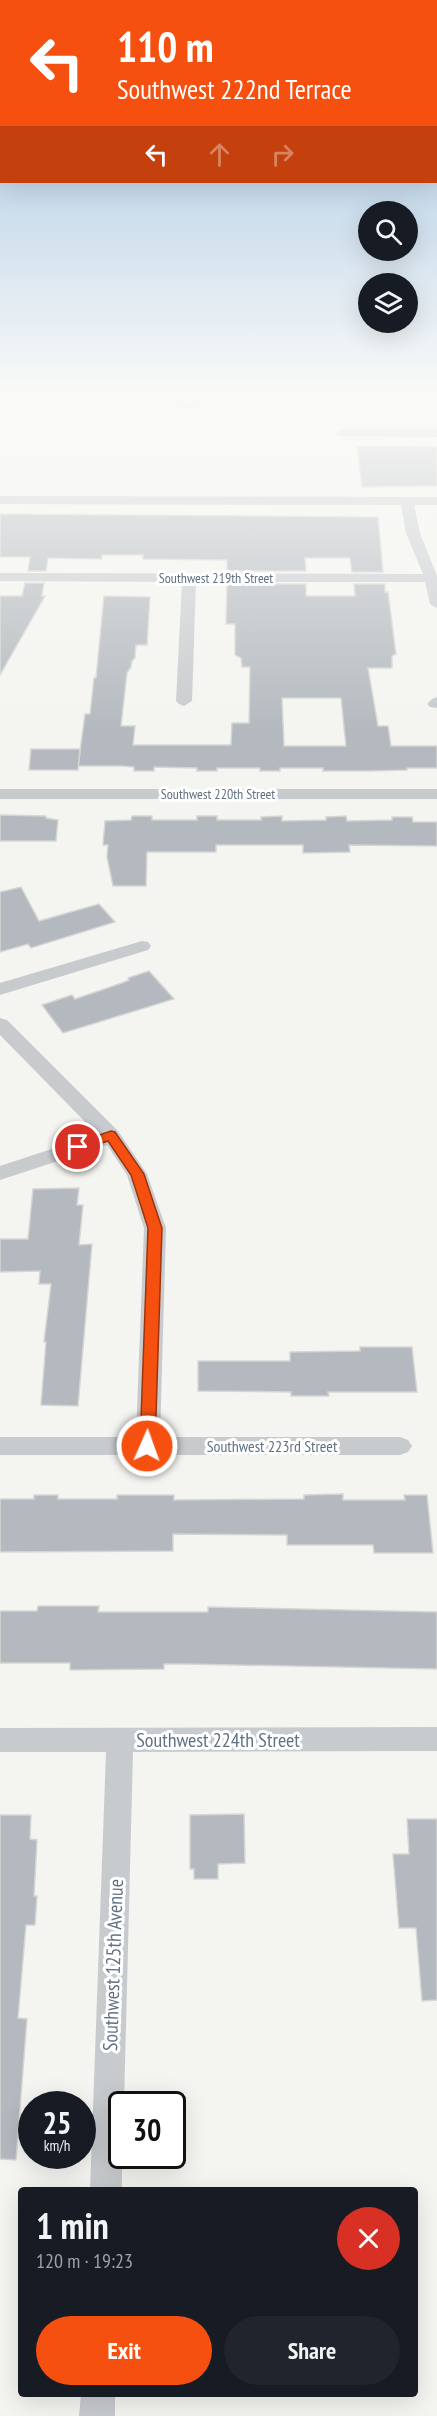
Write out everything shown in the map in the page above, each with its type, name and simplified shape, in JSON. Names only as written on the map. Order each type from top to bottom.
[{"type":"street","points":[[408,507],[416,542],[431,578],[437,604]]},
{"type":"street","name":"Southwest 219th Street","points":[[0,577],[431,578]]},
{"type":"street","points":[[184,701],[189,578]]},
{"type":"street","name":"Southwest 220th Street","points":[[0,794],[437,794]]},
{"type":"street","points":[[0,989],[142,946]]},
{"type":"street","points":[[0,1024],[111,1136],[137,1174],[155,1228],[147,1446]]},
{"type":"street","points":[[0,1173],[111,1136]]},
{"type":"street","name":"Southwest 223rd Street","points":[[0,1446],[400,1446]]},
{"type":"street","name":"Southwest 224th Street","points":[[0,1740],[437,1739]]},
{"type":"street","name":"Southwest 125th Avenue","points":[[106,2187],[120,1740]]},
{"type":"street","points":[[97,2416],[98,2397]]},
{"type":"building","points":[[0,514],[378,517],[383,572],[352,572],[350,558],[305,558],[306,571],[227,571],[227,560],[143,559],[143,555],[102,555],[102,559],[48,558],[46,571],[28,571],[30,557],[0,557]]},
{"type":"building","points":[[25,583],[44,583],[42,596],[45,596],[0,675],[0,596],[22,596]]},
{"type":"building","points":[[227,584],[306,584],[306,596],[355,596],[354,584],[385,584],[396,654],[392,656],[392,668],[368,668],[378,726],[388,726],[391,746],[437,746],[437,768],[323,771],[323,768],[280,768],[280,771],[260,771],[260,768],[217,768],[217,771],[197,771],[197,768],[154,767],[154,771],[134,771],[134,767],[78,766],[85,714],[90,714],[94,678],[96,678],[104,596],[150,597],[147,645],[136,645],[135,658],[127,673],[121,726],[135,726],[133,745],[231,745],[232,723],[249,723],[250,667],[242,667],[241,658],[235,655],[235,624],[226,624]],"holes":[[[282,698],[341,698],[346,746],[284,746]]]},
{"type":"building","points":[[31,749],[80,749],[78,770],[29,770]]},
{"type":"building","points":[[0,815],[46,816],[46,818],[58,820],[56,841],[0,841]]},
{"type":"building","points":[[132,816],[152,816],[152,820],[197,820],[197,816],[217,816],[217,820],[261,820],[261,817],[282,816],[282,821],[326,820],[326,817],[346,816],[347,821],[412,817],[413,822],[437,822],[437,846],[349,845],[350,852],[303,853],[303,845],[216,845],[216,852],[147,852],[146,886],[113,886],[107,857],[108,845],[103,845],[105,821],[131,820]]},
{"type":"building","points":[[21,887],[39,921],[99,904],[115,922],[31,948],[28,944],[0,952],[0,892]]},
{"type":"building","points":[[149,971],[174,999],[63,1033],[42,1005],[72,995],[75,999]]},
{"type":"building","points":[[79,1188],[77,1205],[83,1205],[79,1245],[92,1244],[78,1406],[41,1405],[46,1342],[44,1342],[51,1284],[39,1284],[40,1271],[0,1272],[0,1239],[28,1239],[33,1189]]},
{"type":"building","points":[[360,1347],[412,1347],[417,1392],[328,1392],[329,1396],[291,1396],[291,1392],[198,1391],[198,1361],[290,1361],[290,1352],[360,1351]]},
{"type":"building","points":[[343,1494],[343,1500],[405,1500],[404,1495],[427,1495],[433,1553],[374,1553],[373,1545],[287,1545],[287,1535],[173,1534],[173,1551],[0,1552],[0,1499],[34,1499],[34,1495],[58,1495],[58,1499],[117,1499],[117,1495],[174,1495],[174,1500],[304,1499],[304,1495]]},
{"type":"building","points":[[38,1606],[99,1606],[98,1612],[208,1612],[208,1607],[437,1612],[437,1669],[164,1664],[164,1669],[70,1670],[70,1663],[0,1663],[0,1611],[37,1611]]},
{"type":"building","points":[[244,1814],[245,1863],[218,1864],[218,1879],[194,1879],[194,1869],[190,1869],[190,1815]]},
{"type":"building","points":[[0,1815],[31,1815],[30,1839],[37,1840],[34,1896],[37,1896],[35,1925],[26,1925],[18,2018],[27,2019],[21,2091],[18,2091],[16,2160],[0,2159]]},
{"type":"building","points":[[407,1819],[437,1819],[437,2000],[422,2001],[416,1928],[399,1928],[393,1854],[409,1854]]},
{"type":"route","points":[[78,1147],[111,1136],[137,1174],[155,1228],[147,1446]]}]
